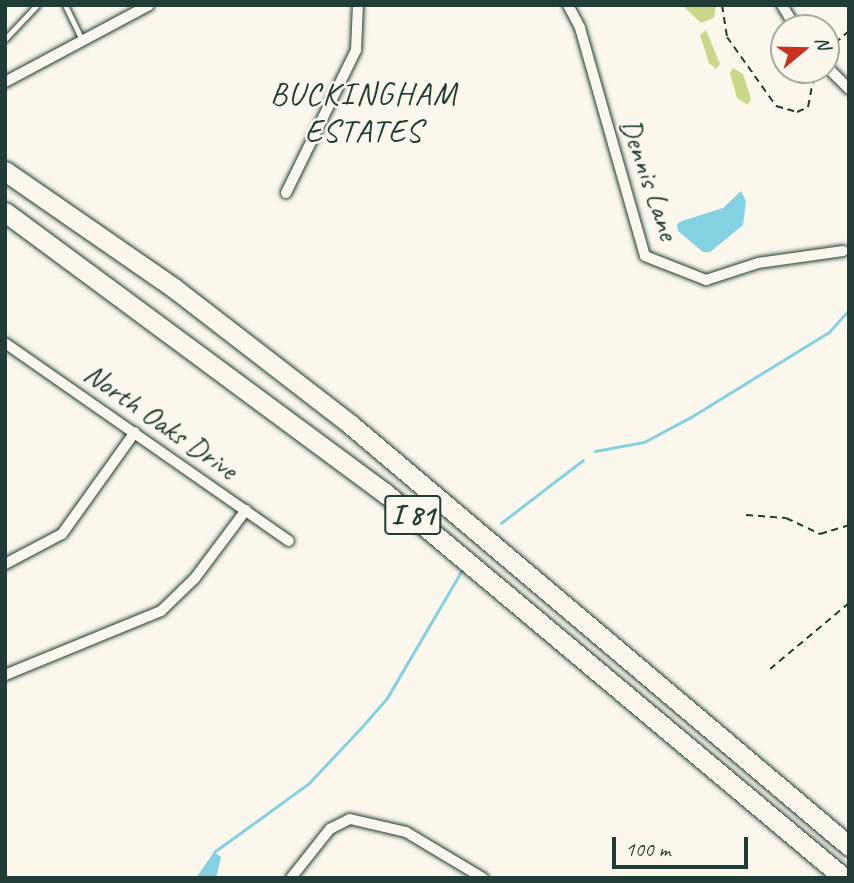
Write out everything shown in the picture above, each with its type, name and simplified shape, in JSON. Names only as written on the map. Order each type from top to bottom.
[{"type":"highway","name":"I 81","points":[[5,171],[174,288],[351,425],[849,846]]},
{"type":"highway","name":"I 81","points":[[5,212],[385,492],[845,878]]},
{"type":"highway","points":[[801,841],[837,878]]},
{"type":"street","points":[[5,82],[149,5]]},
{"type":"street","points":[[286,192],[356,50],[358,5]]},
{"type":"street","name":"Dennis Lane","points":[[568,5],[580,28],[645,256],[706,280],[758,263],[843,251]]},
{"type":"street","name":"North Oaks Drive","points":[[5,343],[289,541]]},
{"type":"street","points":[[5,564],[62,534],[135,432]]},
{"type":"street","points":[[5,675],[161,611],[195,578],[246,510]]},
{"type":"street","points":[[291,878],[330,830],[350,819],[406,832],[483,878]]},
{"type":"lane","points":[[5,39],[37,5]]},
{"type":"lane","points":[[65,5],[82,40]]},
{"type":"path","points":[[722,5],[727,37],[776,106],[797,111],[808,107],[812,84]]},
{"type":"path","points":[[746,515],[786,518],[820,534],[849,525]]},
{"type":"path","points":[[770,669],[849,603]]},
{"type":"green space","points":[[682,5],[716,5],[714,18],[701,23]]},
{"type":"green space","points":[[706,30],[720,64],[716,69],[709,63],[700,35]]},
{"type":"green space","points":[[733,68],[743,74],[751,99],[748,105],[737,98],[730,73]]},
{"type":"water","points":[[741,191],[746,201],[743,225],[710,252],[703,252],[678,231],[677,224],[723,208]]},
{"type":"water","points":[[214,852],[221,857],[216,878],[196,878]]},
{"type":"waterway","points":[[595,451],[644,442],[691,417],[829,332],[849,310]]},
{"type":"waterway","points":[[501,523],[583,460]]},
{"type":"waterway","points":[[214,852],[308,784],[360,729],[387,698],[462,570]]},
{"type":"district","name":"BUCKINGHAM ESTATES","points":[[364,114]]}]
